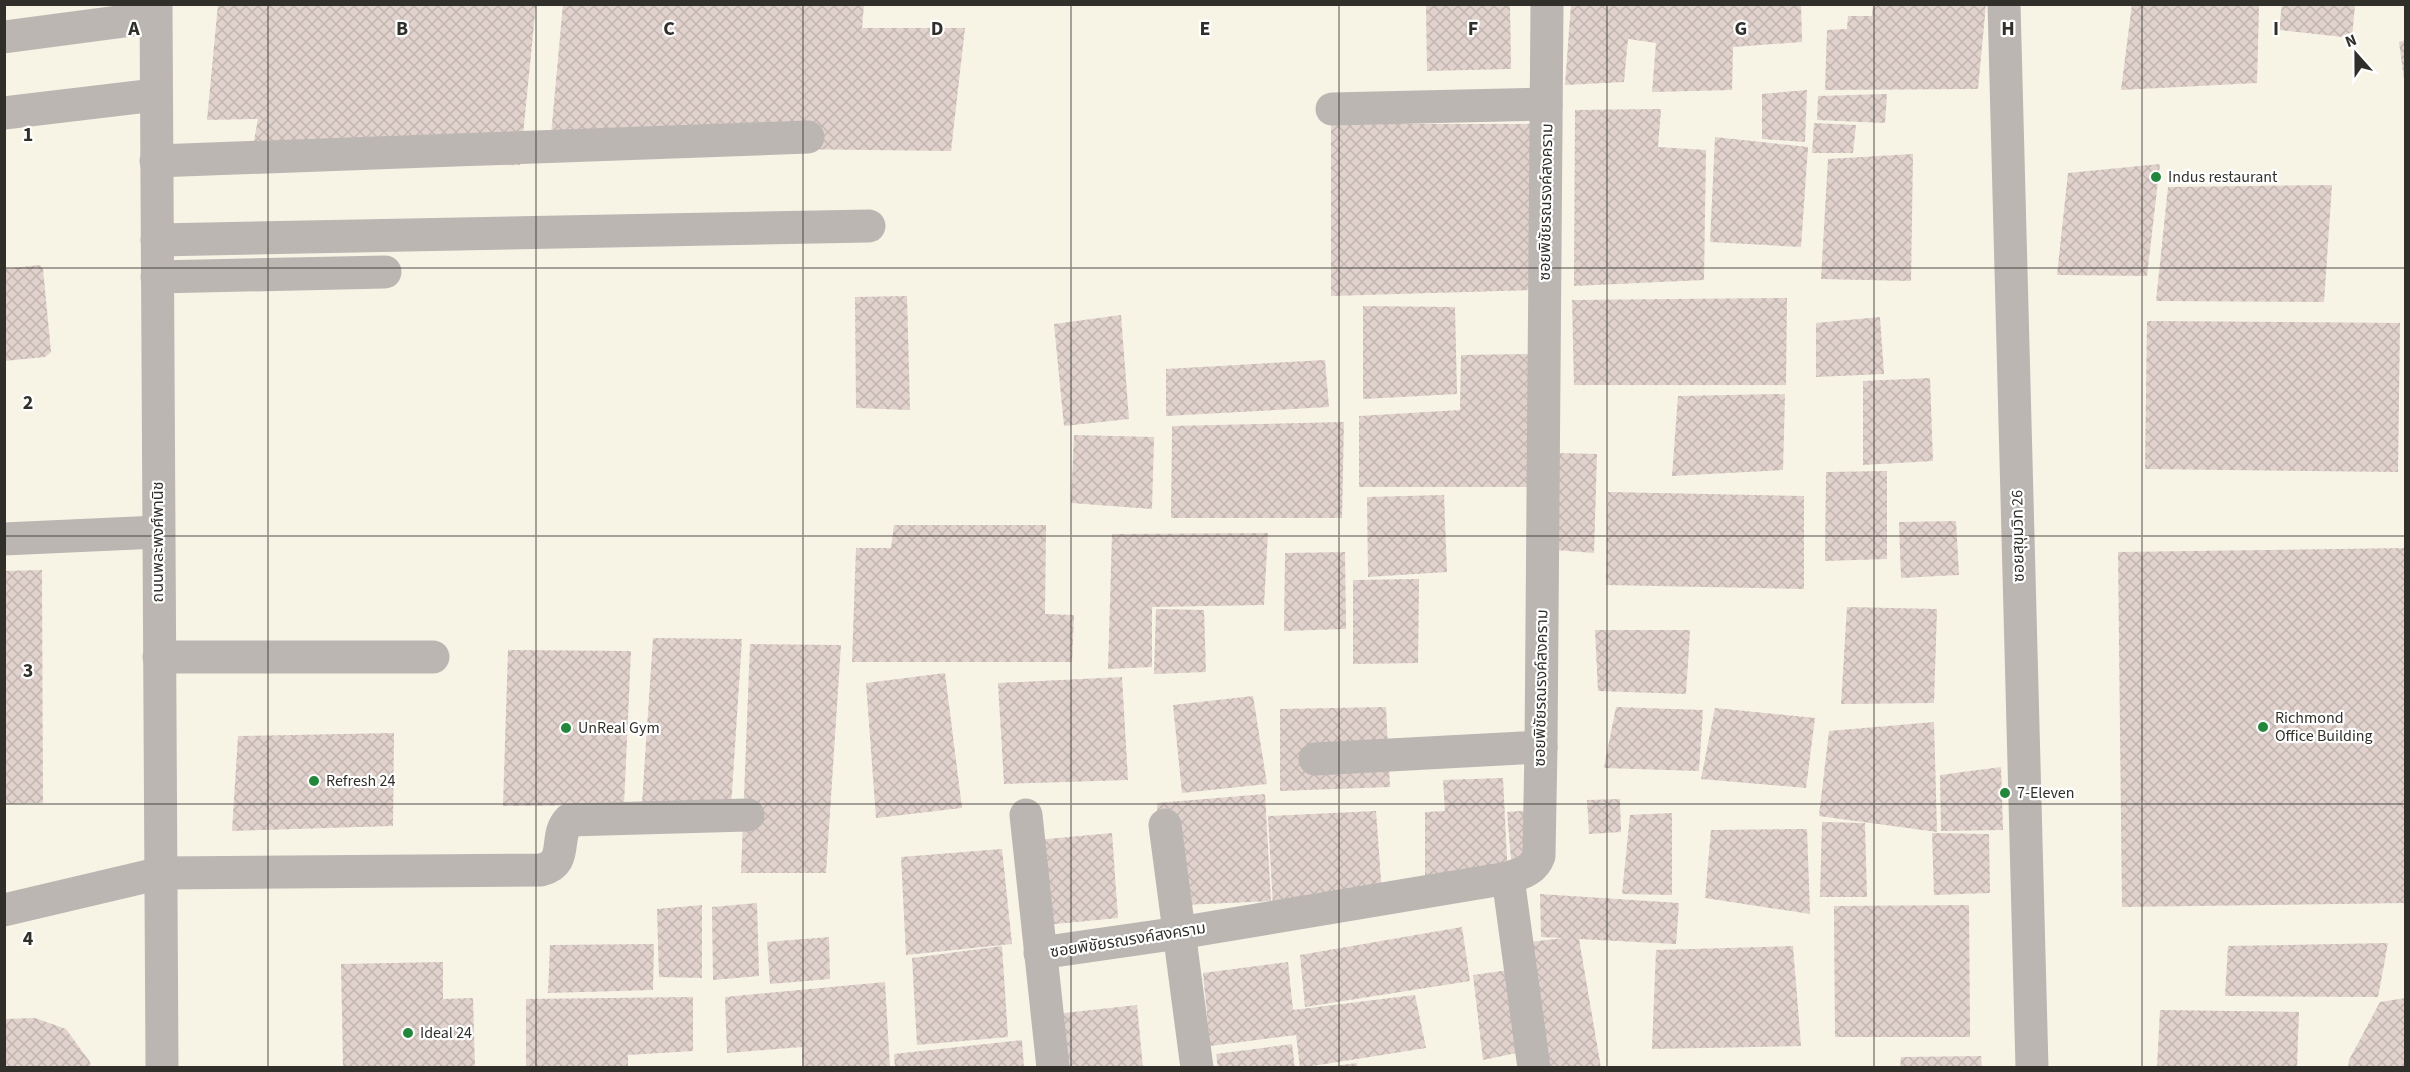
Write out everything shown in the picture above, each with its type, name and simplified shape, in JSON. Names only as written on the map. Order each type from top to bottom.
[{"type":"street","name":"ซอยพิชัยรณรงค์สงคราม","points":[[1040,953],[1179,933],[1508,878],[1528,871],[1536,864],[1539,856],[1541,747],[1547,4]]},
{"type":"street","name":"ซอยสุขุมวิท 26","points":[[2004,4],[2032,1068]]},
{"type":"street","points":[[4,38],[156,11]]},
{"type":"street","name":"ถนนพละพงศ์พานิช","points":[[156,11],[162,1068]]},
{"type":"street","points":[[4,113],[155,95]]},
{"type":"street","points":[[1332,109],[1546,104]]},
{"type":"street","points":[[156,161],[808,137]]},
{"type":"street","points":[[157,240],[869,226]]},
{"type":"street","points":[[157,277],[385,272]]},
{"type":"street","points":[[4,540],[158,532]]},
{"type":"street","points":[[159,657],[433,657]]},
{"type":"street","points":[[1315,759],[1541,747]]},
{"type":"street","points":[[4,910],[161,873],[541,870],[551,868],[557,860],[564,825],[569,820],[748,815]]},
{"type":"street","points":[[1026,815],[1053,1068]]},
{"type":"street","points":[[1165,825],[1197,1068]]},
{"type":"street","points":[[1508,878],[1534,1068]]},
{"type":"building","points":[[218,4],[536,4],[520,165],[249,168],[258,119],[207,120]]},
{"type":"building","points":[[563,4],[864,4],[862,28],[965,28],[951,151],[550,146]]},
{"type":"building","points":[[1426,4],[1510,4],[1511,69],[1427,71]]},
{"type":"building","points":[[1571,4],[1801,4],[1802,42],[1733,47],[1732,90],[1652,92],[1656,43],[1628,39],[1624,82],[1565,85]]},
{"type":"building","points":[[1873,4],[1986,4],[1978,89],[1825,90],[1827,30],[1847,29],[1848,16],[1872,16]]},
{"type":"building","points":[[2132,4],[2259,4],[2257,83],[2121,90]]},
{"type":"building","points":[[2282,4],[2355,4],[2352,38],[2279,30]]},
{"type":"building","points":[[2406,40],[2406,79],[2404,79],[2399,42]]},
{"type":"building","points":[[1807,90],[1805,142],[1762,139],[1762,94]]},
{"type":"building","points":[[1887,94],[1885,123],[1817,120],[1818,96]]},
{"type":"building","points":[[1661,109],[1658,147],[1706,150],[1704,280],[1574,286],[1575,110]]},
{"type":"building","points":[[1814,123],[1856,125],[1853,153],[1812,153]]},
{"type":"building","points":[[1331,124],[1531,124],[1531,290],[1331,296]]},
{"type":"building","points":[[1715,137],[1808,147],[1801,247],[1710,242]]},
{"type":"building","points":[[1913,154],[1911,281],[1821,279],[1828,159]]},
{"type":"building","points":[[2160,164],[2147,276],[2057,275],[2068,173]]},
{"type":"building","points":[[2332,185],[2324,302],[2156,301],[2168,187]]},
{"type":"building","points":[[40,265],[43,269],[51,352],[45,357],[4,361],[4,269]]},
{"type":"building","points":[[907,296],[910,410],[856,408],[855,297]]},
{"type":"building","points":[[1787,298],[1786,385],[1574,385],[1572,300]]},
{"type":"building","points":[[1363,306],[1455,307],[1457,394],[1363,399]]},
{"type":"building","points":[[1121,315],[1129,419],[1064,426],[1054,324]]},
{"type":"building","points":[[1880,317],[1884,374],[1816,377],[1816,323]]},
{"type":"building","points":[[2147,321],[2400,323],[2398,472],[2145,469]]},
{"type":"building","points":[[1529,354],[1529,487],[1359,487],[1359,416],[1460,410],[1461,355]]},
{"type":"building","points":[[1325,360],[1329,407],[1166,416],[1166,369]]},
{"type":"building","points":[[1930,378],[1933,461],[1863,465],[1863,381]]},
{"type":"building","points":[[1785,394],[1783,470],[1672,476],[1678,396]]},
{"type":"building","points":[[1344,422],[1342,518],[1171,518],[1172,426]]},
{"type":"building","points":[[1074,435],[1154,437],[1152,509],[1071,503]]},
{"type":"building","points":[[1556,453],[1597,454],[1594,553],[1542,549]]},
{"type":"building","points":[[1887,471],[1887,559],[1825,561],[1826,472]]},
{"type":"building","points":[[1608,492],[1804,496],[1804,589],[1606,585]]},
{"type":"building","points":[[1444,495],[1447,572],[1368,577],[1367,497]]},
{"type":"building","points":[[1956,521],[1959,575],[1901,578],[1899,522]]},
{"type":"building","points":[[894,525],[1046,525],[1045,614],[1074,615],[1072,662],[852,662],[856,548],[891,548]]},
{"type":"building","points":[[1268,533],[1264,605],[1152,607],[1152,667],[1108,669],[1112,534]]},
{"type":"building","name":"Richmond Office Building","points":[[2406,548],[2406,903],[2122,907],[2118,552]]},
{"type":"building","points":[[1345,552],[1346,629],[1284,631],[1285,553]]},
{"type":"building","points":[[42,570],[43,803],[4,804],[4,571]]},
{"type":"building","points":[[1419,579],[1418,663],[1353,664],[1353,580]]},
{"type":"building","points":[[1847,607],[1937,609],[1934,703],[1841,704]]},
{"type":"building","points":[[1156,609],[1204,610],[1206,672],[1154,674]]},
{"type":"building","points":[[1595,630],[1690,630],[1686,694],[1598,691]]},
{"type":"building","points":[[653,638],[742,639],[731,807],[642,803]]},
{"type":"building","points":[[750,644],[841,645],[826,873],[741,873]]},
{"type":"building","name":"UnReal Gym","points":[[508,650],[631,651],[624,805],[503,806]]},
{"type":"building","points":[[945,673],[962,808],[876,818],[866,683]]},
{"type":"building","points":[[1122,677],[1128,780],[1004,784],[998,683]]},
{"type":"building","points":[[1253,696],[1267,784],[1182,793],[1173,705]]},
{"type":"building","points":[[1386,707],[1390,787],[1280,791],[1280,709]]},
{"type":"building","points":[[1616,707],[1703,710],[1699,771],[1604,768]]},
{"type":"building","points":[[1715,708],[1815,718],[1806,788],[1701,779]]},
{"type":"building","points":[[1934,722],[1937,832],[1819,816],[1829,731]]},
{"type":"building","name":"Refresh 24","points":[[394,733],[393,826],[232,831],[238,736]]},
{"type":"building","points":[[2001,767],[2003,830],[1941,831],[1940,775]]},
{"type":"building","points":[[1503,778],[1508,878],[1425,886],[1425,812],[1445,811],[1443,780]]},
{"type":"building","points":[[1265,794],[1271,901],[1162,906],[1157,803]]},
{"type":"building","points":[[1620,799],[1621,832],[1589,834],[1587,800]]},
{"type":"building","points":[[1534,810],[1539,856],[1511,859],[1507,812]]},
{"type":"building","points":[[1376,811],[1382,894],[1273,908],[1268,816]]},
{"type":"building","points":[[1672,813],[1672,895],[1622,894],[1630,815]]},
{"type":"building","points":[[1822,822],[1865,823],[1867,897],[1820,897]]},
{"type":"building","points":[[1807,829],[1810,914],[1705,898],[1711,830]]},
{"type":"building","points":[[1112,833],[1118,918],[1045,925],[1037,840]]},
{"type":"building","points":[[1932,833],[1989,834],[1990,893],[1934,895]]},
{"type":"building","points":[[1002,849],[1012,944],[906,955],[901,857]]},
{"type":"building","points":[[1540,894],[1679,903],[1676,944],[1579,939],[1601,1068],[1547,1068],[1530,942],[1564,938],[1541,937]]},
{"type":"building","points":[[757,903],[759,976],[713,980],[712,907]]},
{"type":"building","points":[[702,905],[702,978],[659,977],[657,909]]},
{"type":"building","points":[[1969,905],[1970,1037],[1835,1037],[1834,906]]},
{"type":"building","points":[[1462,927],[1470,981],[1305,1007],[1300,955]]},
{"type":"building","points":[[829,937],[830,979],[770,984],[767,942]]},
{"type":"building","points":[[2388,943],[2378,997],[2225,996],[2228,946]]},
{"type":"building","points":[[654,944],[653,990],[548,993],[550,945]]},
{"type":"building","points":[[1002,946],[1008,1037],[917,1045],[912,958]]},
{"type":"building","points":[[1793,946],[1801,1046],[1652,1049],[1656,950]]},
{"type":"building","name":"Ideal 24","points":[[443,962],[443,999],[473,998],[475,1068],[343,1068],[341,964]]},
{"type":"building","points":[[1288,962],[1293,1010],[1415,995],[1426,1048],[1300,1068],[1296,1035],[1210,1046],[1203,973]]},
{"type":"building","points":[[1516,969],[1526,1051],[1483,1060],[1473,975]]},
{"type":"building","points":[[885,982],[890,1068],[802,1068],[802,1047],[727,1053],[725,997]]},
{"type":"building","points":[[693,997],[693,1051],[628,1055],[628,1068],[526,1068],[526,999]]},
{"type":"building","points":[[2406,998],[2406,1068],[2348,1068],[2349,1060],[2380,1002]]},
{"type":"building","points":[[1137,1005],[1143,1068],[1052,1068],[1046,1015]]},
{"type":"building","points":[[2160,1010],[2299,1012],[2297,1068],[2157,1068]]},
{"type":"building","points":[[35,1018],[66,1029],[90,1062],[91,1068],[4,1068],[4,1019]]},
{"type":"building","points":[[1022,1040],[1024,1068],[895,1068],[894,1054]]},
{"type":"building","points":[[1292,1044],[1295,1068],[1218,1068],[1216,1054]]},
{"type":"building","points":[[1981,1056],[1982,1068],[1900,1068],[1901,1057]]},
{"type":"building","points":[[1357,1063],[1357,1068],[1334,1068],[1334,1066]]},
{"type":"place","name":"Indus restaurant","points":[[2156,177]]},
{"type":"place","name":"Richmond Office Building","points":[[2263,727]]},
{"type":"place","name":"UnReal Gym","points":[[566,728]]},
{"type":"place","name":"Refresh 24","points":[[314,781]]},
{"type":"place","name":"7-Eleven","points":[[2005,793]]},
{"type":"place","name":"Ideal 24","points":[[408,1033]]}]
